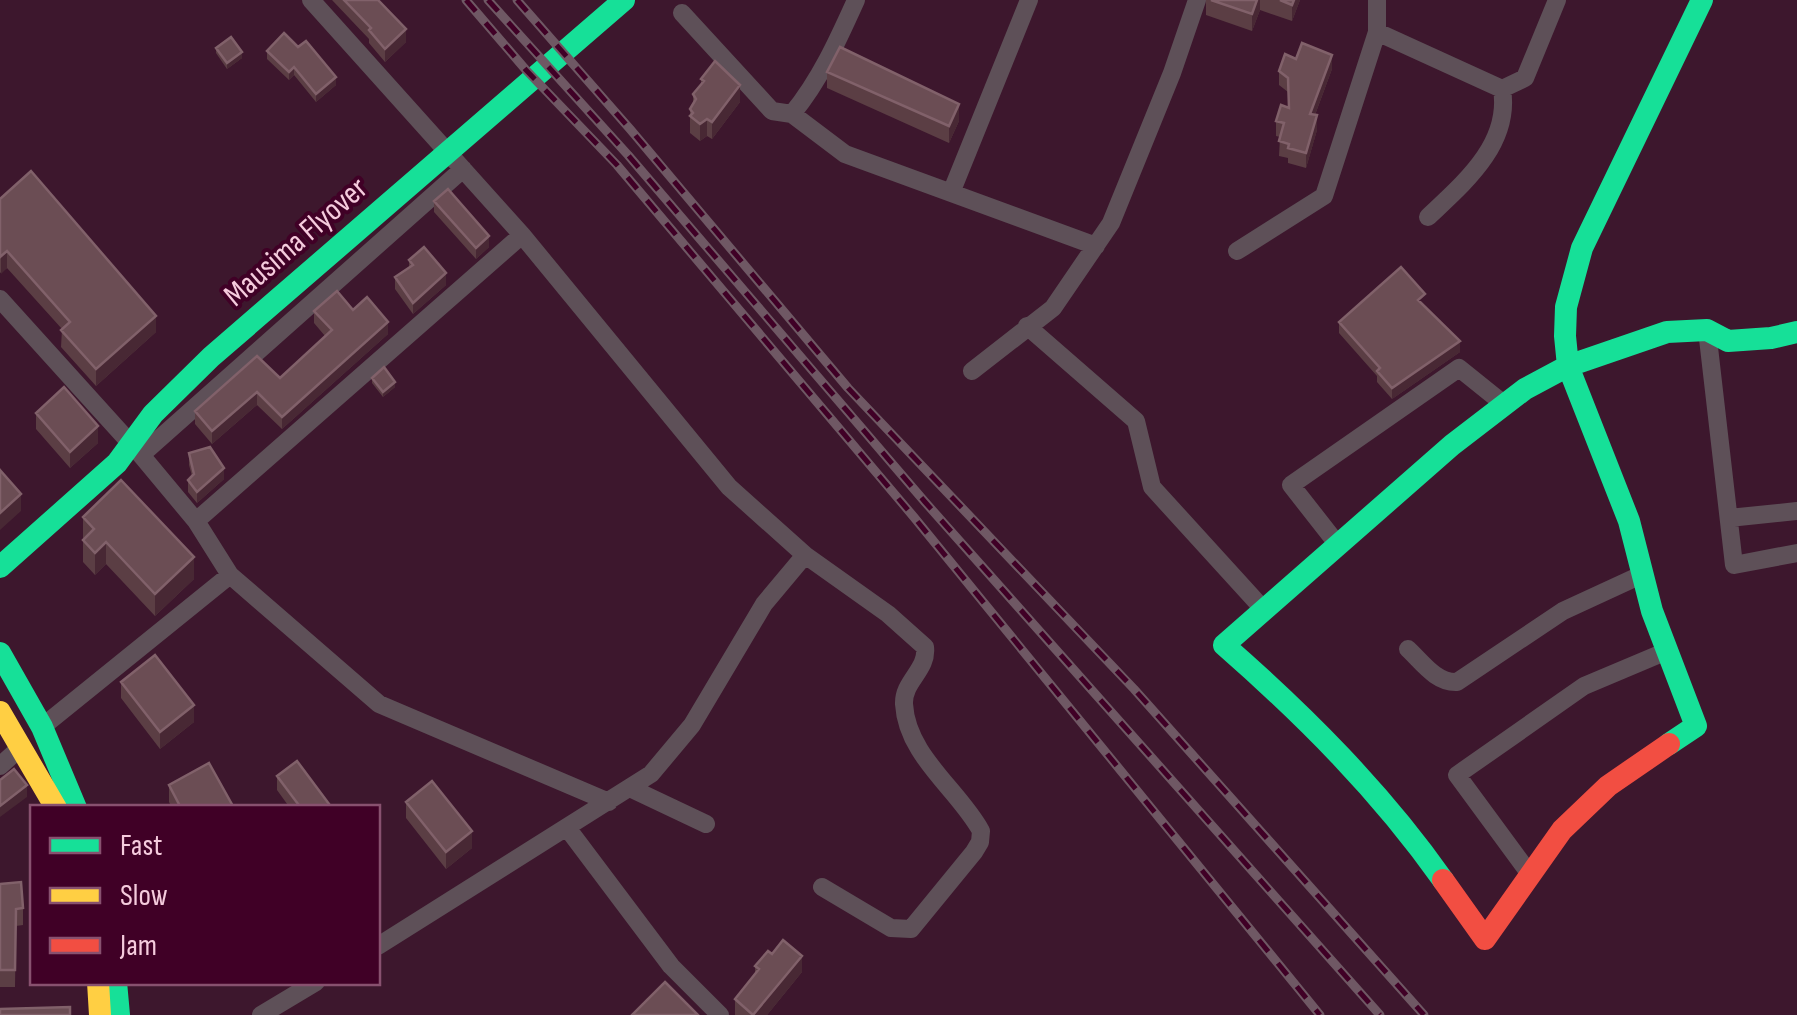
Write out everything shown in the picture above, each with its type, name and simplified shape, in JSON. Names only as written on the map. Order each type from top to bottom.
[{"type":"street","points":[[311,0],[522,235],[728,487],[805,555],[888,614],[925,647],[922,666],[905,693],[904,708],[920,749],[981,831],[980,842],[912,929],[891,928],[822,887]]},
{"type":"street","name":"Mausima Flyover","points":[[0,567],[26,548],[117,462],[153,414],[211,357],[624,0]]},
{"type":"street","points":[[792,114],[832,54],[856,0]]},
{"type":"street","points":[[951,193],[1029,0]]},
{"type":"street","points":[[972,371],[1053,308],[1111,222],[1172,74],[1197,0]]},
{"type":"street","points":[[1237,252],[1324,196],[1376,32],[1377,0]]},
{"type":"street","points":[[1376,32],[1502,89],[1526,78],[1557,0]]},
{"type":"street","points":[[1702,0],[1583,242],[1570,295],[1564,347],[1568,366],[1628,522],[1640,575],[1696,726],[1608,786],[1562,830],[1485,939],[1406,828],[1294,704],[1224,645],[1452,445],[1505,404],[1568,366],[1667,332],[1707,330],[1728,340],[1797,332]]},
{"type":"street","points":[[682,13],[772,111],[792,114],[845,154],[1096,246]]},
{"type":"street","points":[[1428,217],[1466,180],[1496,142],[1504,108],[1502,89]]},
{"type":"street","points":[[141,456],[463,169]]},
{"type":"street","points":[[196,522],[522,235]]},
{"type":"street","points":[[0,299],[141,456],[196,522],[230,574],[379,704],[609,802]]},
{"type":"street","points":[[1027,326],[1136,421],[1152,487],[1264,610]]},
{"type":"street","points":[[1707,330],[1734,565],[1797,552]]},
{"type":"street","points":[[1338,545],[1291,485],[1460,368],[1505,404]]},
{"type":"street","points":[[1729,518],[1797,511]]},
{"type":"street","points":[[380,945],[652,774],[692,726],[764,604],[805,555]]},
{"type":"street","points":[[42,727],[230,574]]},
{"type":"street","points":[[1408,649],[1436,676],[1457,682],[1563,611],[1640,575]]},
{"type":"street","points":[[1529,873],[1457,775],[1584,686],[1667,652]]},
{"type":"street","points":[[2,656],[42,727],[75,805]]},
{"type":"street","points":[[0,712],[54,805]]},
{"type":"street","points":[[0,766],[21,747]]},
{"type":"street","points":[[630,788],[706,824]]},
{"type":"street","points":[[568,829],[671,966],[720,1015]]},
{"type":"street","points":[[98,985],[100,1015]]},
{"type":"street","points":[[116,985],[119,1015]]},
{"type":"street","points":[[260,1015],[311,985]]},
{"type":"building","points":[[344,0],[378,0],[406,29],[385,49]]},
{"type":"building","points":[[1211,0],[1257,0],[1252,14]]},
{"type":"building","points":[[284,33],[298,47],[306,41],[336,77],[316,94],[294,67],[289,72],[267,51]]},
{"type":"building","points":[[231,37],[242,52],[227,63],[216,48]]},
{"type":"building","points":[[1302,43],[1332,55],[1310,114],[1317,115],[1306,153],[1279,141],[1284,123],[1276,121],[1281,105],[1289,108],[1288,78],[1279,71],[1285,54],[1296,59]]},
{"type":"building","points":[[840,47],[959,104],[949,126],[827,72]]},
{"type":"building","points":[[715,61],[740,85],[712,122],[707,119],[700,124],[690,116],[696,99],[693,94]]},
{"type":"building","points":[[31,171],[156,316],[96,369],[61,330],[70,322],[7,251],[0,257],[0,199]]},
{"type":"building","points":[[448,189],[489,236],[476,248],[434,201]]},
{"type":"building","points":[[424,247],[446,273],[413,303],[395,277],[413,265],[409,260]]},
{"type":"building","points":[[1401,267],[1425,294],[1418,300],[1460,341],[1392,388],[1377,371],[1380,368],[1339,322]]},
{"type":"building","points":[[337,291],[353,310],[367,297],[388,322],[282,417],[257,392],[212,431],[195,411],[257,356],[280,378],[332,330],[314,311]]},
{"type":"building","points":[[384,367],[395,382],[383,392],[372,378]]},
{"type":"building","points":[[64,387],[98,426],[70,452],[36,413]]},
{"type":"building","points":[[210,447],[224,468],[197,492],[188,480],[194,474],[189,453]]},
{"type":"building","points":[[0,470],[21,494],[0,513]]},
{"type":"building","points":[[121,480],[194,557],[155,594],[106,542],[95,553],[83,540],[94,529],[83,517]]},
{"type":"building","points":[[155,655],[194,705],[160,732],[121,682]]},
{"type":"building","points":[[297,761],[330,805],[299,805],[277,776]]},
{"type":"building","points":[[209,763],[232,805],[179,805],[169,785]]},
{"type":"building","points":[[14,769],[27,785],[0,806],[0,780]]},
{"type":"building","points":[[432,781],[472,831],[446,852],[406,802]]},
{"type":"building","points":[[21,882],[23,908],[16,909],[15,970],[0,970],[0,884]]},
{"type":"building","points":[[783,940],[802,956],[753,1015],[735,999],[759,969],[755,966]]},
{"type":"building","points":[[665,982],[698,1015],[632,1015]]},
{"type":"building","points":[[70,1007],[70,1015],[0,1015],[0,1009]]},
{"type":"railway","points":[[466,0],[617,165],[913,516],[1320,1015]]},
{"type":"railway","points":[[488,0],[628,155],[925,502],[1380,1015]]},
{"type":"railway","points":[[517,0],[848,388],[1134,689],[1424,1015]]},
{"type":"traffic: fast","points":[[0,567],[117,463],[153,414],[211,357],[624,0]]},
{"type":"traffic: fast","points":[[1669,744],[1696,726],[1652,611],[1629,521],[1568,366],[1566,307],[1582,248],[1702,0]]},
{"type":"traffic: fast","points":[[1443,880],[1341,756],[1224,645],[1452,445],[1525,389],[1568,366],[1667,332],[1707,330],[1728,341],[1797,332]]},
{"type":"traffic: fast","points":[[0,653],[42,727],[75,805]]},
{"type":"traffic: fast","points":[[116,985],[119,1015]]},
{"type":"traffic: slow","points":[[0,712],[54,805]]},
{"type":"traffic: slow","points":[[98,985],[100,1015]]},
{"type":"traffic: jam","points":[[1443,880],[1485,939],[1562,830],[1608,786],[1669,744]]}]
